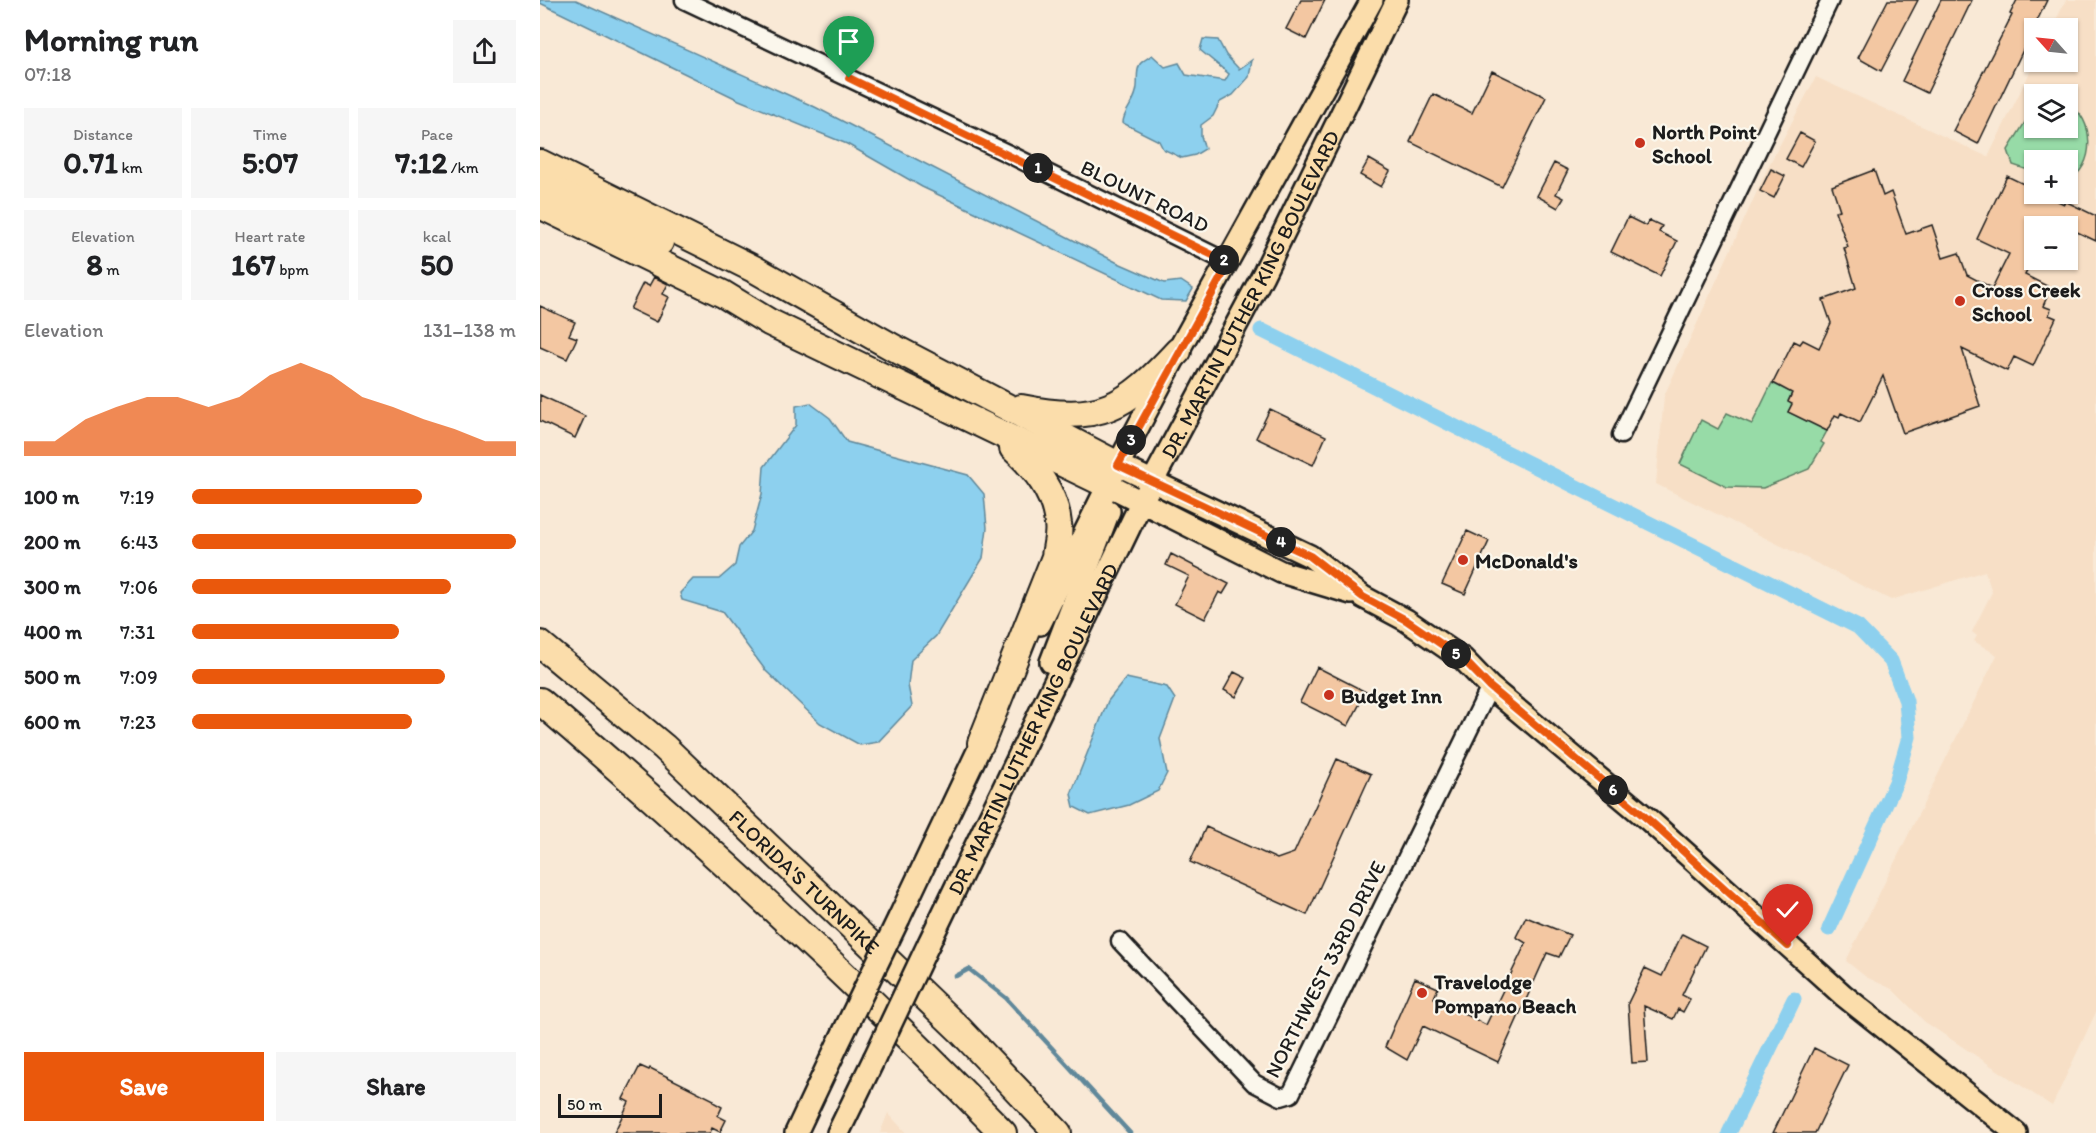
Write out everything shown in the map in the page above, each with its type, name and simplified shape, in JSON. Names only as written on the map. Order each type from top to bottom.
[{"type":"highway","points":[[540,163],[756,270],[997,404],[1113,475]]},
{"type":"highway","points":[[540,183],[743,283],[810,302]]},
{"type":"highway","points":[[540,205],[723,294],[769,322],[998,433],[1113,475]]},
{"type":"highway","points":[[540,223],[717,307],[769,322]]},
{"type":"highway","points":[[997,404],[1051,414],[1091,415],[1124,401],[1145,387],[1178,351]]},
{"type":"highway","points":[[981,743],[1054,557],[1059,525],[1051,497],[1035,469],[998,433]]},
{"type":"highway","name":"FLORIDA'S TURNPIKE","points":[[540,644],[664,747],[960,1030],[1058,1133]]},
{"type":"highway","name":"FLORIDA'S TURNPIKE","points":[[540,701],[686,826],[933,1060],[1003,1133]]},
{"type":"main road","name":"DR. MARTIN LUTHER KING BOULEVARD","points":[[796,1133],[981,743],[1113,475],[1178,351],[1229,263],[1372,0]]},
{"type":"main road","name":"DR. MARTIN LUTHER KING BOULEVARD","points":[[838,1133],[1141,503],[1263,275],[1397,0]]},
{"type":"main road","points":[[1113,475],[1154,480],[1310,556],[1363,597],[1406,620],[1463,659],[1490,687],[1650,821],[1843,995],[2016,1133]]},
{"type":"main road","points":[[1113,475],[1141,503],[1281,572],[1363,597]]},
{"type":"main road","points":[[1036,721],[1039,692],[1112,504],[1113,475]]},
{"type":"street","name":"BLOUNT ROAD","points":[[684,0],[1011,154],[1229,263]]},
{"type":"street","points":[[1621,435],[1830,0]]},
{"type":"street","name":"NORTHWEST 33RD DRIVE","points":[[1120,941],[1254,1083],[1281,1097],[1292,1094],[1490,687]]},
{"type":"shaded area","points":[[2066,0],[2096,0],[2096,1012],[2052,1106],[1925,1022],[1892,989],[1866,977],[1846,961],[1997,655],[1974,641],[1977,636],[1972,632],[1992,592],[1985,571],[1891,600],[1656,484],[1664,396],[1770,163],[1816,77],[1988,157],[2024,84],[2024,138],[2078,138],[2078,84],[2024,84],[2030,72],[2078,72],[2078,18],[2057,18]]},
{"type":"shaded area","points":[[888,1113],[906,1133],[880,1133]]},
{"type":"green space","points":[[2078,112],[2087,131],[2089,143],[2083,166],[2078,173],[2078,150],[2024,150],[2024,169],[2013,165],[2008,150],[2024,124],[2024,138],[2078,138]]},
{"type":"green space","points":[[1772,383],[1792,393],[1788,401],[1792,404],[1788,412],[1827,431],[1821,442],[1824,444],[1809,469],[1763,488],[1727,487],[1680,464],[1701,420],[1718,429],[1727,413],[1752,424]]},
{"type":"water","points":[[540,0],[576,0],[815,107],[1116,262],[1164,283],[1181,281],[1193,289],[1186,301],[1161,300],[922,187],[847,144],[739,100],[540,3]]},
{"type":"water","points":[[1203,39],[1218,40],[1226,55],[1239,69],[1252,60],[1249,77],[1233,95],[1220,102],[1213,116],[1201,125],[1201,136],[1205,149],[1195,155],[1182,158],[1163,149],[1159,141],[1123,123],[1123,119],[1135,96],[1139,67],[1152,55],[1165,67],[1179,63],[1186,75],[1225,81],[1229,74],[1200,50]]},
{"type":"water","points":[[810,403],[830,418],[847,442],[968,475],[984,494],[987,528],[983,558],[936,636],[911,660],[908,685],[912,706],[878,742],[860,745],[820,723],[766,671],[722,612],[682,600],[680,593],[693,579],[719,579],[735,565],[739,547],[752,531],[762,494],[764,467],[796,425],[796,406]]},
{"type":"water","points":[[1126,678],[1167,687],[1175,699],[1160,739],[1167,773],[1158,791],[1129,805],[1090,815],[1074,807],[1071,794],[1108,701]]},
{"type":"building","points":[[1301,0],[1325,0],[1306,39],[1286,29]]},
{"type":"building","points":[[1888,0],[1918,0],[1881,71],[1858,58]]},
{"type":"building","points":[[1941,0],[1972,0],[1927,93],[1902,81]]},
{"type":"building","points":[[2017,0],[2047,0],[2038,18],[2024,18],[2024,48],[1978,144],[1953,131],[2012,15],[2010,14]]},
{"type":"building","points":[[1492,71],[1546,97],[1502,187],[1410,142],[1433,94],[1472,113]]},
{"type":"building","points":[[1800,133],[1815,141],[1801,167],[1786,159]]},
{"type":"building","points":[[1369,159],[1390,171],[1381,187],[1360,175]]},
{"type":"building","points":[[1554,163],[1568,170],[1556,194],[1564,198],[1558,208],[1537,196]]},
{"type":"building","points":[[1771,169],[1785,176],[1774,198],[1760,191]]},
{"type":"building","name":"Cross Creek School","points":[[1874,170],[1883,196],[1891,192],[1906,234],[1932,225],[1943,258],[1959,253],[1967,275],[1992,288],[2009,254],[1977,239],[2007,176],[2024,184],[2024,204],[2071,204],[2096,216],[2096,241],[2078,232],[2078,216],[2024,216],[2024,270],[2028,270],[2025,275],[2047,286],[2042,295],[2047,297],[2043,306],[2051,309],[2049,315],[2056,318],[2033,366],[2014,357],[2007,371],[1962,349],[1980,406],[1903,433],[1883,376],[1860,422],[1841,413],[1839,417],[1835,415],[1827,431],[1788,412],[1792,404],[1788,402],[1792,393],[1773,383],[1794,341],[1800,344],[1803,340],[1819,348],[1831,323],[1823,300],[1856,288],[1844,248],[1848,247],[1835,211],[1840,210],[1832,186]]},
{"type":"building","points":[[1628,217],[1646,226],[1649,220],[1662,226],[1659,232],[1677,241],[1660,276],[1611,252]]},
{"type":"building","points":[[654,277],[668,284],[663,294],[669,297],[657,322],[630,309],[643,283],[649,286]]},
{"type":"building","points":[[540,306],[575,322],[569,335],[577,338],[567,359],[540,347]]},
{"type":"building","points":[[540,395],[585,416],[575,438],[540,421]]},
{"type":"building","points":[[1270,409],[1326,436],[1313,465],[1256,438]]},
{"type":"building","points":[[1467,531],[1489,541],[1465,594],[1442,584]]},
{"type":"building","points":[[1171,554],[1229,584],[1223,594],[1219,592],[1205,619],[1175,604],[1189,576],[1166,565]]},
{"type":"building","points":[[1317,667],[1366,692],[1348,726],[1300,702]]},
{"type":"building","points":[[1234,672],[1246,678],[1236,697],[1224,690]]},
{"type":"building","points":[[1337,759],[1371,774],[1307,915],[1190,862],[1206,827],[1277,859],[1294,853]]},
{"type":"building","name":"Travelodge Pompano Beach","points":[[1526,917],[1570,935],[1559,957],[1547,953],[1498,1062],[1423,1026],[1407,1060],[1385,1047],[1415,978],[1438,988],[1434,998],[1486,1025],[1526,943],[1516,937]]},
{"type":"building","points":[[1682,934],[1706,946],[1682,995],[1690,999],[1683,1012],[1678,1009],[1673,1019],[1644,1006],[1648,1062],[1632,1063],[1628,1003],[1645,968],[1662,976]]},
{"type":"building","points":[[1814,1048],[1848,1065],[1815,1133],[1773,1133]]},
{"type":"building","points":[[640,1066],[649,1070],[650,1068],[714,1100],[713,1102],[722,1107],[718,1116],[726,1120],[720,1132],[712,1128],[710,1133],[614,1133],[629,1102],[623,1099]]},
{"type":"waterway","points":[[1261,330],[1858,627],[1891,661],[1906,701],[1909,737],[1896,782],[1829,929]]},
{"type":"waterway","points":[[956,976],[969,969],[1006,998],[1130,1133]]},
{"type":"waterway","points":[[1729,1133],[1794,999]]},
{"type":"place","name":"North Point School","points":[[1640,143]]},
{"type":"place","name":"Cross Creek School","points":[[1960,301]]},
{"type":"place","name":"McDonald's","points":[[1463,560]]},
{"type":"place","name":"Budget Inn","points":[[1329,695]]},
{"type":"place","name":"Travelodge Pompano Beach","points":[[1422,993]]},
{"type":"route","points":[[849,78],[1011,154],[1229,263],[1178,351],[1118,465],[1154,480],[1310,556],[1363,597],[1406,620],[1463,659],[1490,687],[1650,821],[1788,946]]}]
